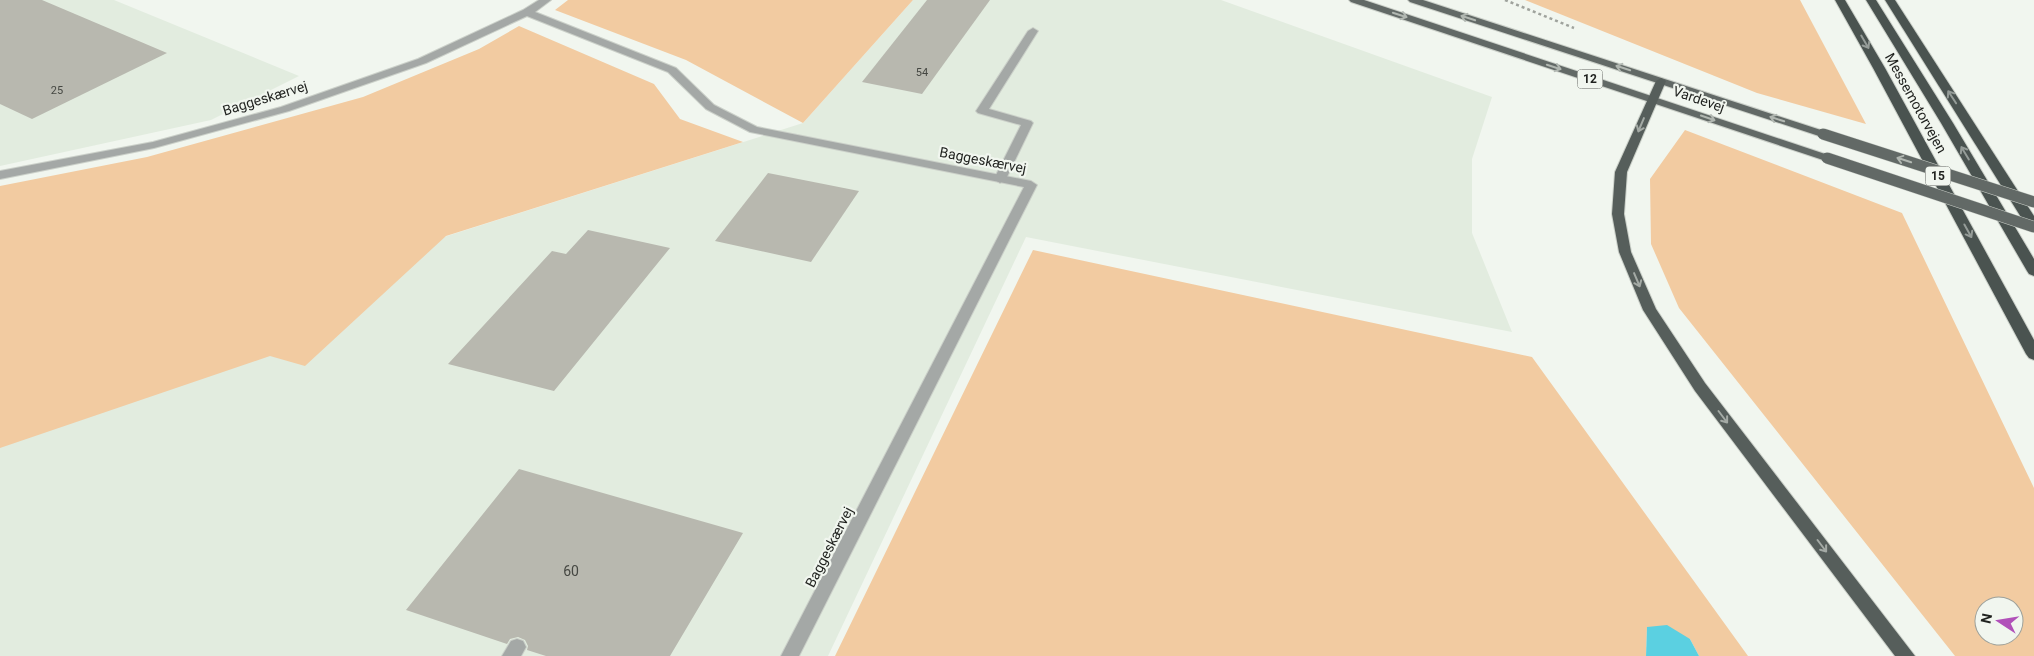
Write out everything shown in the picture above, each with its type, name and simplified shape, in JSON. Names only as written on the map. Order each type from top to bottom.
[{"type":"highway","name":"Messemotorvejen","points":[[1840,0],[1903,111],[2034,354]]},
{"type":"highway","name":"Messemotorvejen","points":[[1871,0],[1947,123],[2034,271]]},
{"type":"highway","name":"12","points":[[1890,0],[2034,227]]},
{"type":"highway","points":[[1661,80],[1621,172],[1618,214],[1625,252],[1650,310],[1700,387],[1906,656]]},
{"type":"main road","name":"Vardevej","points":[[1354,0],[2034,227]]},
{"type":"main road","name":"Vardevej","points":[[1413,0],[2034,202]]},
{"type":"street","name":"Baggeskærvej","points":[[0,175],[154,145],[285,109],[422,61],[526,12],[546,0]]},
{"type":"street","name":"Baggeskærvej","points":[[526,12],[672,70],[710,107],[754,130],[1031,185],[790,656]]},
{"type":"lane","points":[[1000,179],[1027,123],[982,111],[1033,31]]},
{"type":"shaded area","points":[[0,0],[114,0],[299,76],[211,120],[0,166]]},
{"type":"shaded area","points":[[568,0],[913,0],[803,123],[686,60],[555,10]]},
{"type":"shaded area","points":[[913,0],[1221,0],[1492,97],[1472,159],[1472,233],[1512,332],[1026,237],[828,656],[0,656],[0,378],[803,123]]},
{"type":"shaded area","points":[[1525,0],[1800,0],[1866,124],[1757,93]]},
{"type":"shaded area","points":[[519,26],[654,84],[680,119],[743,142],[446,236],[305,366],[270,356],[0,448],[0,186],[147,157],[363,97],[479,49]]},
{"type":"shaded area","points":[[1685,130],[1902,213],[2034,488],[2034,656],[1955,656],[1679,308],[1651,244],[1650,179]]},
{"type":"shaded area","points":[[1033,250],[1532,357],[1748,656],[1699,656],[1690,639],[1647,627],[1646,656],[835,656]]},
{"type":"water","points":[[1667,625],[1690,639],[1699,656],[1646,656],[1647,627]]},
{"type":"building","points":[[0,0],[42,0],[167,53],[32,119],[0,104]]},
{"type":"building","points":[[927,0],[990,0],[922,94],[862,82]]},
{"type":"building","points":[[768,173],[859,191],[811,262],[715,241]]},
{"type":"building","points":[[588,230],[670,248],[554,391],[448,364],[552,251],[566,254]]},
{"type":"building","points":[[519,469],[743,533],[670,656],[546,656],[527,650],[528,646],[525,640],[518,637],[510,639],[507,644],[406,610]]}]
